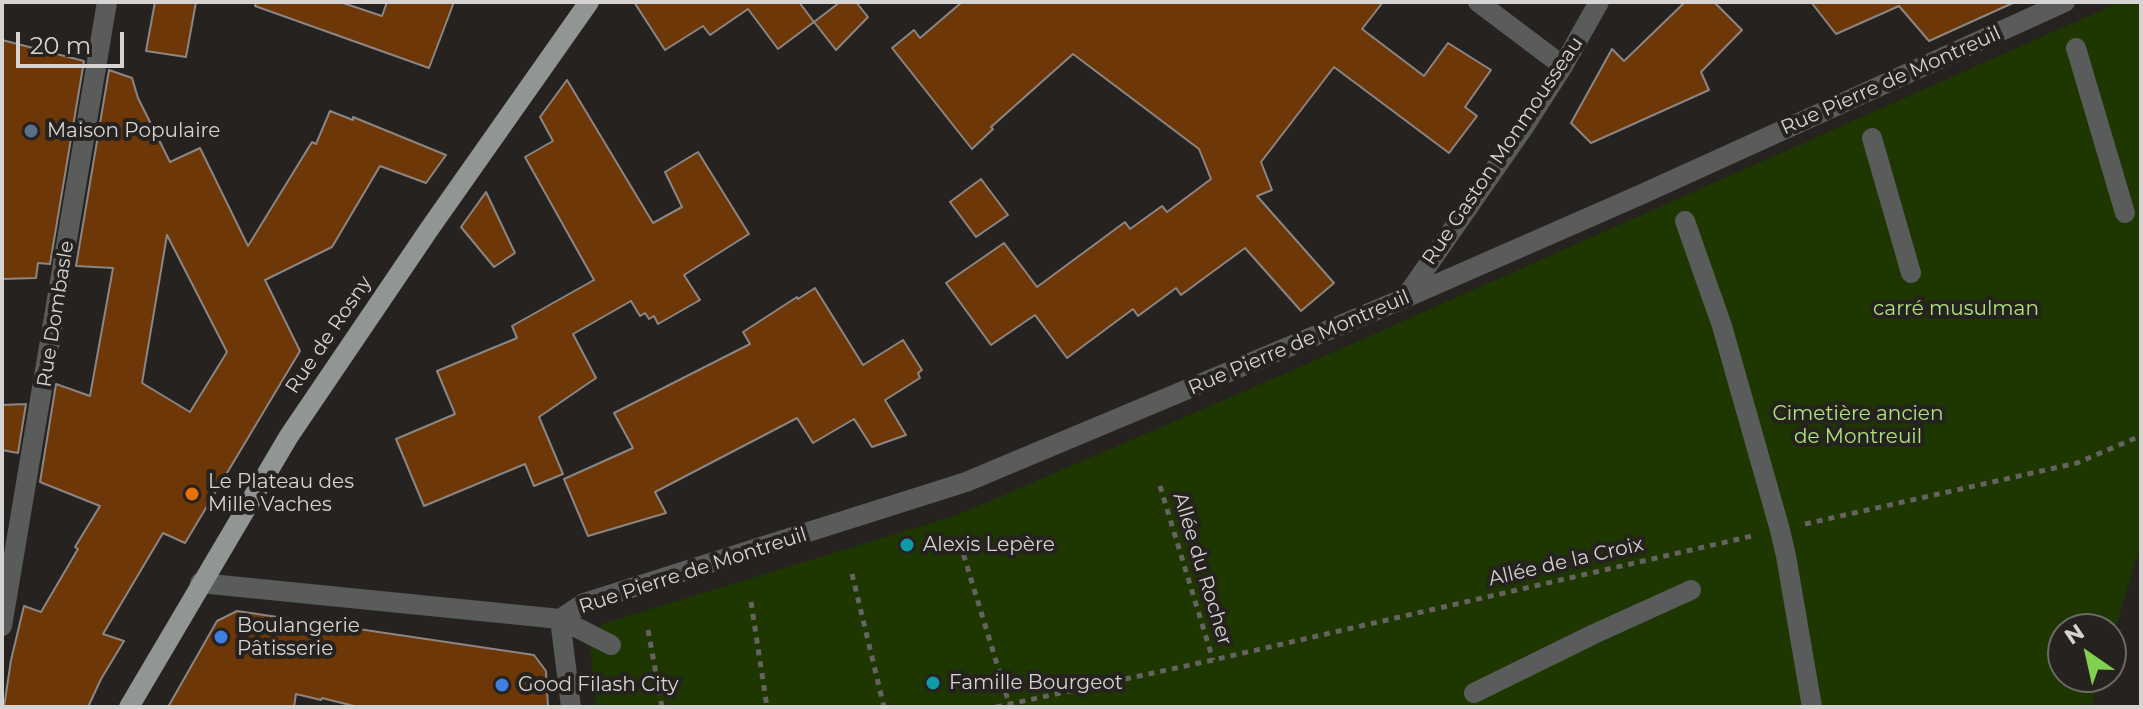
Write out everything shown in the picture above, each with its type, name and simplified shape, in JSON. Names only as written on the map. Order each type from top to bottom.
[{"type":"main road","name":"Rue de Rosny","points":[[129,707],[289,436],[589,2]]},
{"type":"street","name":"Rue Dombasle","points":[[2,626],[107,2]]},
{"type":"street","points":[[1478,2],[1500,9],[1563,66]]},
{"type":"street","name":"Rue Gaston Monmousseau","points":[[1405,298],[1524,127],[1599,2]]},
{"type":"street","name":"Rue Pierre de Montreuil","points":[[200,583],[567,623],[584,603],[966,482],[1405,298],[2065,2]]},
{"type":"street","points":[[2076,48],[2125,213]]},
{"type":"street","points":[[1872,138],[1911,273]]},
{"type":"street","points":[[1685,221],[1722,326],[1780,530],[1812,707]]},
{"type":"street","points":[[1474,693],[1691,590]]},
{"type":"street","points":[[571,707],[567,623],[611,645]]},
{"type":"path","name":"Allée de la Croix","points":[[996,707],[2077,463],[2138,437]]},
{"type":"path","name":"Allée du Rocher","points":[[1160,486],[1213,660]]},
{"type":"path","points":[[960,543],[1009,705]]},
{"type":"path","points":[[852,574],[884,707]]},
{"type":"path","points":[[751,602],[767,707]]},
{"type":"path","points":[[648,630],[662,707]]},
{"type":"green space","name":"Cimetière ancien de Montreuil","points":[[2120,2],[2141,2],[2141,544],[2120,613],[2047,613],[2047,693],[2095,693],[2091,707],[596,707],[590,648],[602,624],[957,515],[1291,371]]},
{"type":"building","points":[[155,2],[196,2],[186,57],[146,51]]},
{"type":"building","points":[[256,2],[340,2],[382,16],[387,2],[454,2],[429,68],[255,6]]},
{"type":"building","points":[[634,2],[799,2],[814,22],[778,49],[748,9],[710,35],[703,26],[665,50]]},
{"type":"building","points":[[840,2],[856,2],[868,17],[836,50],[814,22]]},
{"type":"building","points":[[962,2],[1383,2],[1362,29],[1424,76],[1448,43],[1491,70],[1465,107],[1477,116],[1449,153],[1334,67],[1261,162],[1272,190],[1257,196],[1334,283],[1301,311],[1245,248],[1181,295],[1176,288],[1138,316],[1133,309],[1067,358],[1035,315],[991,345],[946,283],[1004,243],[1037,287],[1125,222],[1130,229],[1162,206],[1167,212],[1211,179],[1199,149],[1073,54],[991,127],[993,129],[972,149],[892,48],[914,30],[920,38]]},
{"type":"building","points":[[1685,2],[1714,2],[1742,30],[1701,72],[1709,90],[1591,143],[1571,123],[1612,49],[1624,61]]},
{"type":"building","points":[[1811,2],[2015,2],[1929,41],[1899,6],[1836,34]]},
{"type":"building","points":[[2,40],[84,61],[50,264],[38,263],[36,278],[2,279]]},
{"type":"building","points":[[109,70],[132,78],[138,98],[170,162],[200,148],[248,246],[312,142],[316,144],[330,111],[353,120],[353,117],[446,155],[426,183],[380,166],[332,247],[265,280],[300,351],[185,543],[163,533],[103,634],[124,641],[88,707],[4,707],[24,606],[41,612],[100,506],[40,482],[56,384],[90,396],[113,268],[76,266]],"holes":[[[167,235],[227,352],[190,412],[142,383]]]},
{"type":"building","points":[[567,80],[653,223],[682,207],[665,172],[698,152],[749,234],[684,275],[700,300],[658,324],[654,316],[649,319],[645,313],[640,316],[631,301],[573,334],[596,378],[539,417],[563,474],[534,486],[525,464],[424,506],[396,439],[455,414],[437,371],[517,338],[512,326],[594,280],[525,157],[553,141],[540,117]]},
{"type":"building","points":[[981,179],[1008,215],[976,237],[950,202]]},
{"type":"building","points":[[486,192],[515,253],[494,267],[461,227]]},
{"type":"building","points":[[815,288],[863,365],[903,340],[922,370],[918,373],[920,378],[885,400],[906,435],[872,447],[854,419],[813,443],[797,418],[655,492],[666,513],[588,536],[564,479],[633,448],[614,413],[750,344],[743,332]]},
{"type":"building","points":[[26,404],[18,453],[2,450],[2,405]]},
{"type":"building","points":[[237,611],[534,655],[546,671],[548,707],[358,707],[296,694],[294,707],[168,707],[217,621]]},
{"type":"place","name":"Maison Populaire","points":[[31,131]]},
{"type":"place","name":"Le Plateau des Mille Vaches","points":[[192,494]]},
{"type":"place","name":"Alexis Lepère","points":[[907,545]]},
{"type":"place","name":"Boulangerie Pâtisserie","points":[[221,637]]},
{"type":"place","name":"Famille Bourgeot","points":[[933,683]]},
{"type":"place","name":"Good Filash City","points":[[502,685]]},
{"type":"park label","name":"carré musulman","points":[[1956,309]]}]
